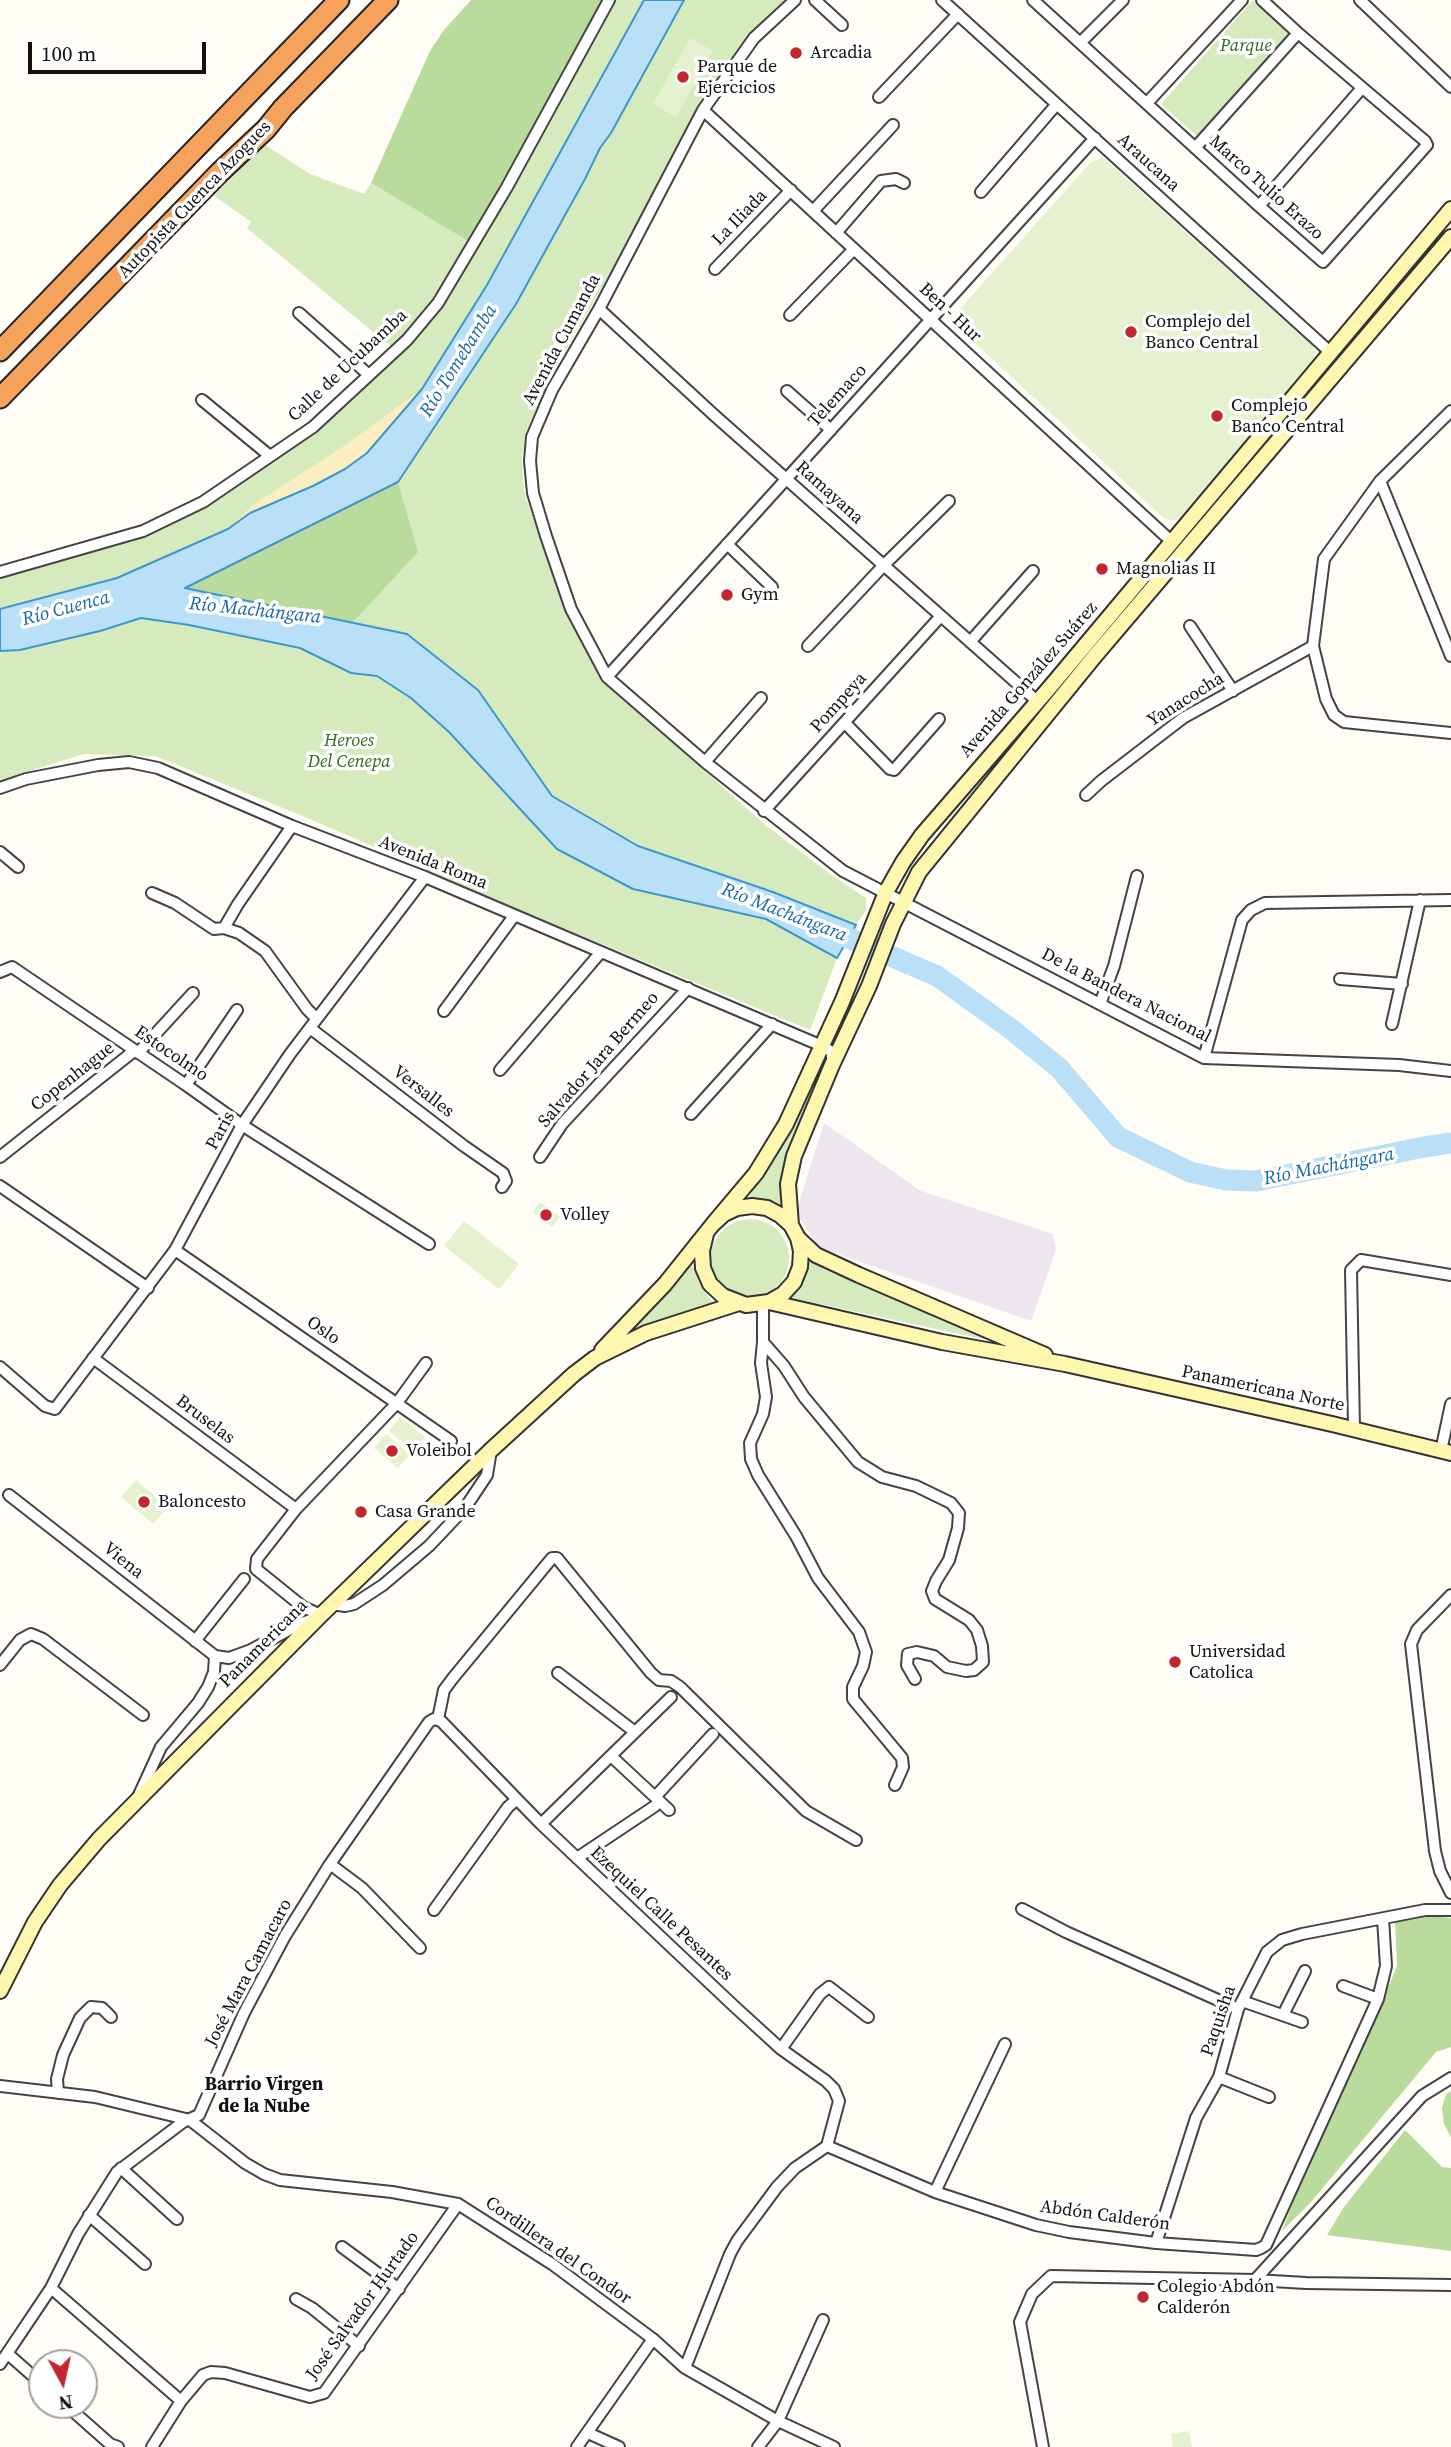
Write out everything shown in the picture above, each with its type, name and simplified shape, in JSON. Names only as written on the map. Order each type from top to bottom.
[{"type":"highway","name":"Autopista Cuenca Azogues","points":[[0,351],[339,0]]},
{"type":"highway","name":"Autopista Cuenca Azogues","points":[[0,398],[266,129],[388,0]]},
{"type":"main road","name":"Avenida González Suárez","points":[[709,1229],[756,1173],[802,1093],[886,892],[922,835],[1451,209]]},
{"type":"main road","name":"Avenida González Suárez","points":[[795,1232],[788,1184],[789,1172],[832,1065],[869,986],[893,923],[919,872],[1068,689],[1451,237]]},
{"type":"main road","points":[[737,1208],[767,1208],[780,1215],[795,1232],[801,1251],[800,1267],[794,1282],[783,1294],[753,1305],[739,1303],[723,1296],[710,1284],[703,1268],[702,1251],[709,1229],[724,1214],[737,1208]]},
{"type":"main road","name":"Panamericana","points":[[0,1991],[35,1922],[60,1885],[99,1839],[332,1604],[491,1450],[595,1358],[665,1284],[709,1229]]},
{"type":"main road","name":"Panamericana Norte","points":[[795,1232],[808,1249],[832,1263],[1011,1348]]},
{"type":"main road","name":"Panamericana Norte","points":[[766,1302],[1011,1348],[1066,1364],[1354,1428],[1446,1452]]},
{"type":"main road","name":"Panamericana","points":[[595,1358],[646,1333],[739,1303]]},
{"type":"street","name":"Calle de Ucubamba","points":[[0,572],[143,531],[203,502],[313,426],[407,340],[438,303],[507,187],[609,0]]},
{"type":"street","name":"Avenida Cumanda","points":[[795,0],[754,38],[704,110],[600,309],[552,390],[532,437],[530,461],[533,493],[571,609],[607,677],[764,811],[843,871],[886,892]]},
{"type":"street","points":[[815,0],[842,25]]},
{"type":"street","name":"Araucana","points":[[942,0],[1330,352]]},
{"type":"street","name":"Marco Tulio Erazo","points":[[1033,0],[1323,261],[1426,145],[1425,141],[1262,0]]},
{"type":"street","points":[[1081,42],[1123,0]]},
{"type":"street","points":[[1147,103],[1242,0]]},
{"type":"street","points":[[1360,0],[1451,87]]},
{"type":"street","points":[[879,97],[958,14]]},
{"type":"street","points":[[1195,148],[1298,33]]},
{"type":"street","points":[[1259,206],[1362,88]]},
{"type":"street","points":[[981,192],[1056,105]]},
{"type":"street","name":"Ben - Hur","points":[[704,110],[1172,542]]},
{"type":"street","points":[[813,211],[893,125]]},
{"type":"street","name":"Telemaco","points":[[607,677],[1095,138]]},
{"type":"street","points":[[836,233],[881,181],[896,179],[904,183]]},
{"type":"street","name":"La Iliada","points":[[715,270],[791,190]]},
{"type":"street","points":[[790,315],[854,249]]},
{"type":"street","name":"Ramayana","points":[[600,309],[714,415],[1037,701]]},
{"type":"street","points":[[299,313],[369,375]]},
{"type":"street","points":[[787,391],[831,430]]},
{"type":"street","points":[[202,400],[270,456]]},
{"type":"street","points":[[1451,411],[1380,481],[1324,559],[1313,646],[1326,699],[1334,715],[1344,722],[1451,733]]},
{"type":"street","points":[[1380,481],[1451,656]]},
{"type":"street","points":[[808,646],[949,501]]},
{"type":"street","points":[[727,544],[772,587]]},
{"type":"street","points":[[970,642],[1033,571]]},
{"type":"street","name":"Pompeya","points":[[764,811],[940,617]]},
{"type":"street","points":[[1190,626],[1233,691]]},
{"type":"street","name":"Yanacocha","points":[[1086,796],[1101,780],[1182,718],[1313,646]]},
{"type":"street","points":[[705,762],[761,698]]},
{"type":"street","points":[[845,723],[894,770],[939,719]]},
{"type":"street","name":"Avenida Roma","points":[[0,788],[26,779],[98,765],[129,762],[158,768],[292,826],[425,877],[822,1046]]},
{"type":"street","points":[[224,929],[237,904],[292,826]]},
{"type":"street","points":[[0,852],[18,866]]},
{"type":"street","points":[[1100,1004],[1114,966],[1137,876]]},
{"type":"street","name":"Paris","points":[[0,1367],[45,1406],[52,1409],[57,1407],[175,1250],[242,1125],[290,1054],[425,877]]},
{"type":"street","points":[[152,892],[175,903],[214,929],[239,933],[265,951],[307,1009],[313,1023]]},
{"type":"street","name":"De la Bandera Nacional","points":[[886,892],[1204,1058],[1399,1065],[1451,1071]]},
{"type":"street","points":[[1392,1024],[1420,900]]},
{"type":"street","points":[[1204,1058],[1242,920],[1251,910],[1265,903],[1451,900]]},
{"type":"street","points":[[444,1011],[514,915]]},
{"type":"street","points":[[500,1070],[601,952]]},
{"type":"street","name":"Estocolmo","points":[[0,972],[12,967],[242,1125],[429,1244]]},
{"type":"street","points":[[1340,979],[1402,984]]},
{"type":"street","name":"Salvador Jara Bermeo","points":[[540,1157],[562,1124],[688,988]]},
{"type":"street","name":"Copenhague","points":[[0,1157],[136,1052],[193,993]]},
{"type":"street","points":[[187,1085],[237,1010]]},
{"type":"street","name":"Versalles","points":[[313,1023],[464,1146],[503,1173],[506,1181],[502,1187]]},
{"type":"street","points":[[691,1114],[772,1024]]},
{"type":"street","points":[[822,1046],[832,1052],[832,1065]]},
{"type":"street","points":[[0,1186],[148,1288]]},
{"type":"street","name":"Oslo","points":[[175,1250],[451,1441]]},
{"type":"street","points":[[1354,1428],[1352,1270],[1361,1260],[1451,1275]]},
{"type":"street","points":[[766,1302],[761,1363],[766,1396],[763,1414],[750,1443],[751,1459],[818,1578],[859,1632],[866,1652],[853,1687],[853,1699],[902,1758],[903,1767],[895,1784]]},
{"type":"street","points":[[763,1342],[858,1462],[882,1477],[916,1486],[951,1503],[959,1513],[958,1528],[949,1560],[932,1591],[935,1599],[969,1620],[977,1630],[983,1662],[974,1670],[966,1671],[947,1667],[934,1656],[916,1652],[908,1654],[907,1665],[915,1679]]},
{"type":"street","name":"Bruselas","points":[[93,1358],[296,1509]]},
{"type":"street","points":[[320,1616],[303,1607],[256,1569],[257,1559],[296,1509],[397,1403],[426,1363]]},
{"type":"street","points":[[1446,1452],[1451,1404]]},
{"type":"street","points":[[332,1604],[354,1604],[383,1585],[429,1546],[465,1507],[487,1475],[491,1450]]},
{"type":"street","name":"Viena","points":[[9,1495],[215,1656]]},
{"type":"street","name":"José Mara Camacaro","points":[[0,2364],[51,2288],[89,2215],[121,2168],[184,2122],[199,2115],[244,2013],[271,1962],[330,1864],[433,1720],[444,1690],[552,1558],[557,1558],[651,1673],[659,1680],[671,1681],[680,1687],[806,1811],[856,1840]]},
{"type":"street","points":[[195,1642],[244,1578]]},
{"type":"street","points":[[1449,1891],[1435,1851],[1411,1644],[1417,1630],[1451,1595]]},
{"type":"street","points":[[136,1800],[161,1747],[198,1703],[208,1686],[215,1672],[215,1656],[229,1658],[251,1650],[320,1616]]},
{"type":"street","points":[[0,1665],[20,1640],[31,1634],[43,1639],[143,1715]]},
{"type":"street","points":[[558,1673],[635,1732]]},
{"type":"street","points":[[541,1824],[671,1697]]},
{"type":"street","name":"Ezequiel Calle Pesantes","points":[[433,1720],[781,2049],[826,2081],[837,2095],[839,2107],[827,2146]]},
{"type":"street","points":[[577,1858],[655,1802],[713,1734]]},
{"type":"street","points":[[611,1756],[655,1802],[669,1810]]},
{"type":"street","points":[[434,1910],[508,1807],[516,1800]]},
{"type":"street","points":[[330,1864],[362,1888],[420,1948]]},
{"type":"street","points":[[1022,1909],[1066,1932],[1240,2005],[1302,2022]]},
{"type":"street","name":"Paquisha","points":[[1156,2243],[1196,2118],[1219,2077],[1240,2005],[1267,1952],[1282,1940],[1311,1932],[1425,1910],[1451,1910]]},
{"type":"street","name":"Abdón Calderón","points":[[827,2146],[934,2192],[1037,2225],[1069,2232],[1156,2243],[1256,2250],[1266,2245],[1378,1999],[1387,1961],[1383,1919]]},
{"type":"street","points":[[1283,2015],[1305,1971]]},
{"type":"street","points":[[1343,1986],[1378,1999]]},
{"type":"street","points":[[781,2049],[820,1994],[829,1987],[868,2017]]},
{"type":"street","points":[[58,2093],[57,2079],[63,2055],[80,2018],[91,2007],[102,2008],[111,2017]]},
{"type":"street","points":[[934,2192],[1005,2044]]},
{"type":"street","points":[[1219,2077],[1269,2097]]},
{"type":"street","points":[[1255,2280],[1422,2096],[1451,2078]]},
{"type":"street","name":"Cordillera del Condor","points":[[0,2086],[95,2097],[190,2120],[245,2163],[272,2178],[299,2184],[392,2192],[458,2204],[552,2264],[653,2339],[685,2368],[778,2421],[834,2447]]},
{"type":"street","points":[[685,2368],[737,2241],[777,2187],[795,2168],[827,2146]]},
{"type":"street","points":[[121,2168],[177,2219]]},
{"type":"street","name":"José Salvador Hurtado","points":[[152,2447],[181,2401],[203,2375],[218,2371],[310,2397],[318,2396],[330,2387],[458,2204]]},
{"type":"street","points":[[89,2215],[145,2263]]},
{"type":"street","points":[[342,2246],[399,2289]]},
{"type":"street","points":[[1043,2447],[1020,2322],[1032,2294],[1051,2276],[1451,2286]]},
{"type":"street","points":[[51,2288],[181,2401]]},
{"type":"street","points":[[296,2299],[312,2308],[359,2346]]},
{"type":"street","points":[[758,2447],[778,2421],[824,2320]]},
{"type":"street","points":[[577,2447],[653,2339]]},
{"type":"street","points":[[8,2354],[28,2372]]},
{"type":"street","points":[[82,2419],[110,2444],[118,2447]]},
{"type":"street","points":[[588,2433],[620,2447]]},
{"type":"shaded area","points":[[824,1123],[921,1191],[1053,1234],[1056,1250],[1031,1321],[818,1247],[796,1212]]},
{"type":"green space","points":[[471,0],[609,0],[471,243],[371,183],[430,51],[444,30]]},
{"type":"green space","points":[[609,0],[644,0],[487,285],[422,389],[367,453],[250,513],[228,529],[117,578],[0,609],[0,572],[80,550],[203,502],[313,427],[395,350],[247,228],[251,222],[209,192],[259,141],[310,174],[364,194],[371,183],[471,243]]},
{"type":"green space","points":[[684,0],[795,0],[754,38],[703,110],[553,373],[526,431],[522,460],[524,491],[565,609],[594,666],[614,691],[768,827],[866,898],[866,910],[856,925],[773,891],[638,846],[551,796],[478,690],[407,634],[184,588],[398,482],[516,304]]},
{"type":"green space","name":"Parque","points":[[1253,0],[1291,34],[1197,136],[1161,104]]},
{"type":"green space","name":"Parque de Ejercicios","points":[[690,38],[713,51],[676,117],[653,104]]},
{"type":"green space","name":"Complejo del Banco Central","points":[[1102,157],[1312,345],[1316,352],[1182,517],[1173,521],[1165,519],[950,320],[1090,163]]},
{"type":"green space","points":[[398,482],[418,552],[352,623],[184,588]]},
{"type":"green space","name":"Heroes Del Cenepa","points":[[141,618],[268,639],[300,648],[351,673],[377,676],[411,698],[633,889],[768,920],[837,958],[810,1030],[155,756],[84,754],[0,780],[0,651],[20,650]]},
{"type":"green space","points":[[826,1055],[829,1057],[783,1182],[780,1193],[781,1208],[747,1201],[789,1130]]},
{"type":"green space","name":"Volley","points":[[540,1202],[560,1217],[552,1227],[533,1212]]},
{"type":"green space","points":[[750,1219],[765,1222],[777,1231],[786,1243],[789,1258],[786,1273],[777,1285],[765,1294],[750,1297],[735,1294],[723,1285],[714,1273],[711,1258],[714,1243],[723,1231],[735,1222]]},
{"type":"green space","points":[[464,1221],[519,1264],[499,1289],[444,1246]]},
{"type":"green space","points":[[807,1259],[828,1271],[992,1338],[992,1341],[825,1305],[791,1301],[804,1275]]},
{"type":"green space","points":[[692,1264],[701,1287],[715,1305],[684,1313],[621,1336]]},
{"type":"green space","name":"Voleibol","points":[[400,1417],[425,1437],[413,1451],[389,1431]]},
{"type":"green space","name":"Voleibol","points":[[386,1434],[410,1454],[398,1468],[374,1448]]},
{"type":"green space","name":"Baloncesto","points":[[136,1480],[168,1507],[153,1524],[121,1497]]},
{"type":"green space","points":[[1420,1915],[1451,1918],[1451,2047],[1436,2052],[1311,2202],[1282,2231],[1316,2141],[1360,2055],[1397,1966],[1395,1920]]},
{"type":"green space","points":[[1451,2091],[1451,2137],[1444,2124],[1442,2108],[1446,2094]]},
{"type":"green space","points":[[1405,2130],[1442,2167],[1451,2168],[1451,2251],[1327,2235],[1344,2207]]},
{"type":"green space","points":[[1189,2431],[1192,2447],[1173,2447],[1171,2434]]},
{"type":"sand","points":[[422,389],[407,410],[393,421],[373,464],[228,529],[254,504],[341,448]]},
{"type":"water","points":[[644,0],[684,0],[516,304],[398,482],[185,588],[407,634],[478,690],[552,796],[638,846],[773,892],[856,925],[837,958],[766,919],[633,889],[557,849],[449,732],[411,698],[377,676],[351,673],[300,648],[141,618],[20,650],[0,651],[0,609],[117,578],[228,529],[250,513],[345,469],[367,453],[422,389],[487,285]]},
{"type":"waterway","name":"Río Machángara","points":[[823,927],[937,976],[1011,1029],[1059,1068],[1118,1137],[1190,1172],[1226,1180],[1256,1181],[1451,1143]]},
{"type":"place","name":"Arcadia","points":[[796,53]]},
{"type":"place","name":"Parque de Ejercicios","points":[[683,77]]},
{"type":"place","name":"Complejo del Banco Central","points":[[1131,332]]},
{"type":"place","name":"Complejo Banco Central","points":[[1217,416]]},
{"type":"place","name":"Magnolias II","points":[[1102,569]]},
{"type":"place","name":"Gym","points":[[727,595]]},
{"type":"place","name":"Volley","points":[[546,1215]]},
{"type":"place","name":"Voleibol","points":[[392,1451]]},
{"type":"place","name":"Baloncesto","points":[[144,1502]]},
{"type":"place","name":"Casa Grande","points":[[361,1512]]},
{"type":"place","name":"Universidad Catolica","points":[[1175,1662]]},
{"type":"place","name":"Colegio Abdón Calderón","points":[[1143,2297]]},
{"type":"district","name":"Barrio Virgen de la Nube","points":[[264,2096]]},
{"type":"water label","name":"Río Tomebamba","points":[[459,361]]},
{"type":"water label","name":"Río Cuenca","points":[[66,609]]}]
